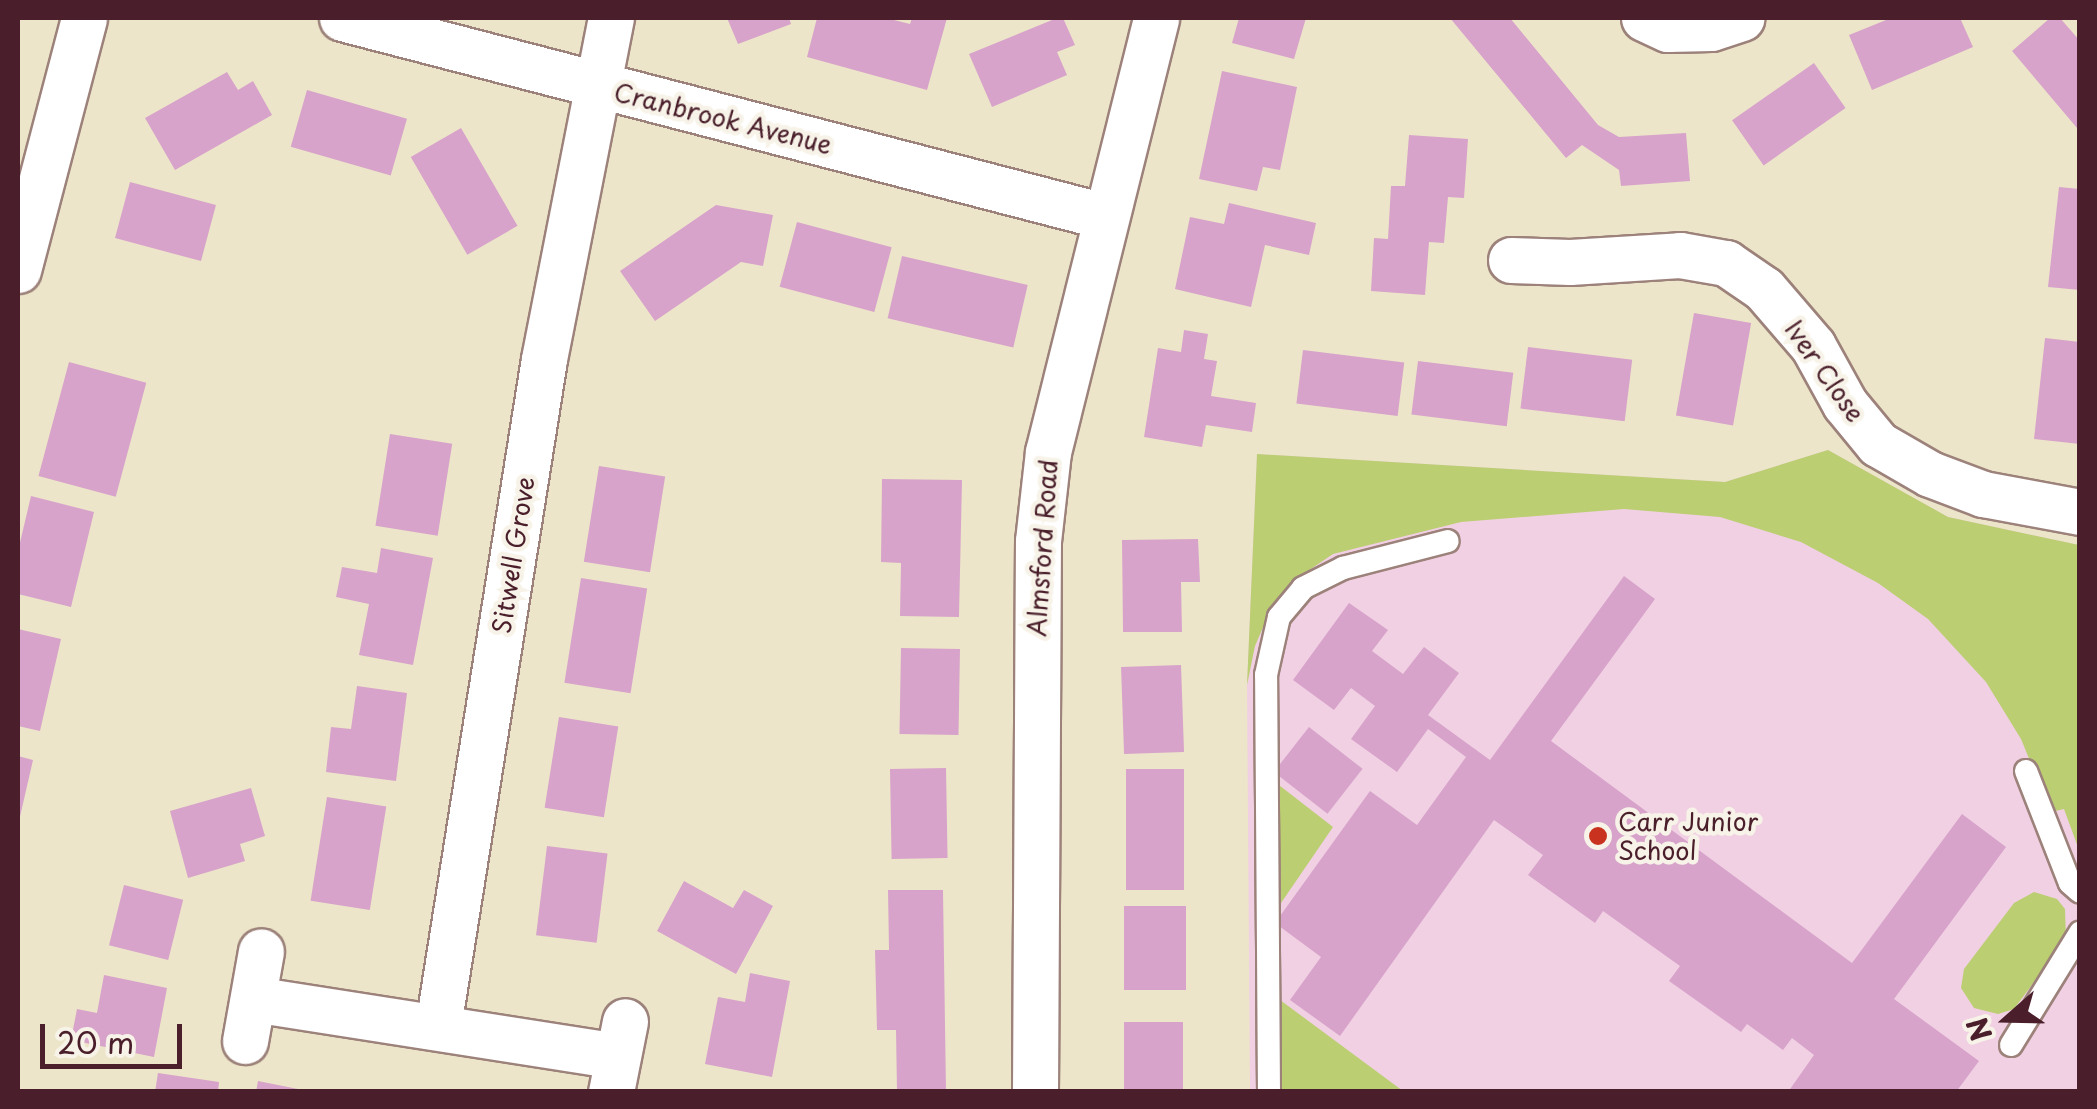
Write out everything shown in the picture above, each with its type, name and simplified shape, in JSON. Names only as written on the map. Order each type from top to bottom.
[{"type":"street","points":[[18,270],[84,18]]},
{"type":"street","name":"Cranbrook Avenue","points":[[342,18],[1104,216]]},
{"type":"street","name":"Sitwell Grove","points":[[438,1026],[544,359],[611,18]]},
{"type":"street","name":"Almsford Road","points":[[1035,1092],[1038,541],[1048,452],[1156,18]]},
{"type":"street","points":[[1644,18],[1668,29],[1711,28],[1741,18]]},
{"type":"street","name":"Iver Close","points":[[1511,260],[1680,256],[1726,264],[1764,289],[1813,346],[1845,404],[1878,444],[1930,474],[1983,494],[2080,512]]},
{"type":"street","points":[[261,951],[249,1020],[438,1026],[618,1056]]},
{"type":"lane","points":[[1269,1092],[1266,675],[1280,617],[1304,588],[1343,568],[1448,541]]},
{"type":"lane","points":[[2026,771],[2070,883],[2080,892]]},
{"type":"lane","points":[[2011,1045],[2080,933]]},
{"type":"shaded area","points":[[1828,450],[1948,517],[2079,545],[2079,1091],[1250,1092],[1247,685],[1257,454],[1725,482]]},
{"type":"green space","points":[[1828,450],[1948,517],[2079,545],[2079,850],[2064,809],[2051,812],[2021,739],[1986,682],[1928,619],[1878,583],[1801,542],[1720,517],[1624,509],[1461,522],[1333,554],[1296,579],[1270,611],[1255,646],[1247,685],[1257,454],[1725,482]]},
{"type":"green space","points":[[1275,782],[1333,827],[1281,903]]},
{"type":"green space","points":[[2034,892],[2057,899],[2065,909],[2066,939],[2014,1009],[1998,1014],[1974,1008],[1961,988],[1964,969],[2014,903]]},
{"type":"green space","points":[[1276,997],[1403,1091],[1278,1091]]},
{"type":"building","points":[[727,18],[789,18],[791,24],[738,44]]},
{"type":"building","points":[[817,18],[886,18],[910,24],[912,18],[947,18],[927,90],[807,57]]},
{"type":"building","points":[[1063,18],[1075,45],[1057,52],[1067,75],[992,107],[969,54]]},
{"type":"building","points":[[1239,18],[1306,18],[1294,59],[1232,43]]},
{"type":"building","points":[[1450,18],[1510,18],[1598,125],[1619,137],[1686,133],[1690,181],[1621,186],[1619,170],[1582,145],[1566,158]]},
{"type":"building","points":[[1891,18],[1960,18],[1973,47],[1872,90],[1849,35]]},
{"type":"building","points":[[2050,18],[2060,18],[2080,41],[2077,128],[2012,51]]},
{"type":"building","points":[[1814,63],[1846,108],[1764,165],[1732,120]]},
{"type":"building","points":[[1222,71],[1297,87],[1280,170],[1263,167],[1257,191],[1199,179]]},
{"type":"building","points":[[227,72],[238,90],[253,81],[272,115],[175,170],[145,118]]},
{"type":"building","points":[[307,90],[407,119],[391,175],[291,147]]},
{"type":"building","points":[[461,128],[518,226],[467,255],[411,157]]},
{"type":"building","points":[[1409,135],[1468,139],[1464,198],[1448,197],[1444,243],[1429,242],[1425,295],[1371,291],[1374,238],[1388,239],[1391,186],[1405,186]]},
{"type":"building","points":[[130,182],[216,205],[201,261],[115,238]]},
{"type":"building","points":[[2059,187],[2080,189],[2080,290],[2048,287]]},
{"type":"building","points":[[1229,203],[1316,223],[1309,255],[1265,245],[1251,307],[1175,289],[1190,217],[1224,224]]},
{"type":"building","points":[[716,205],[773,215],[763,266],[741,262],[655,321],[620,271]]},
{"type":"building","points":[[797,222],[892,247],[874,312],[780,287]]},
{"type":"building","points":[[902,256],[1028,285],[1013,347],[888,318]]},
{"type":"building","points":[[1694,313],[1751,323],[1733,425],[1676,415]]},
{"type":"building","points":[[1184,330],[1208,334],[1204,359],[1217,361],[1211,396],[1256,403],[1252,432],[1206,425],[1202,447],[1144,437],[1158,348],[1181,352]]},
{"type":"building","points":[[2045,338],[2080,342],[2080,444],[2034,439]]},
{"type":"building","points":[[1528,347],[1632,360],[1625,421],[1520,409]]},
{"type":"building","points":[[1303,350],[1404,362],[1398,416],[1296,404]]},
{"type":"building","points":[[1418,361],[1513,373],[1507,426],[1411,415]]},
{"type":"building","points":[[69,362],[146,383],[116,497],[38,476]]},
{"type":"building","points":[[390,434],[452,444],[438,536],[375,526]]},
{"type":"building","points":[[599,466],[665,476],[650,572],[584,562]]},
{"type":"building","points":[[882,479],[962,480],[959,617],[900,616],[901,563],[881,562]]},
{"type":"building","points":[[31,496],[94,512],[71,607],[18,594],[18,551]]},
{"type":"building","points":[[1198,539],[1200,582],[1181,582],[1182,632],[1123,632],[1122,540]]},
{"type":"building","points":[[381,548],[433,558],[413,665],[359,655],[369,604],[336,597],[342,567],[377,573]]},
{"type":"building","name":"Carr Junior School","points":[[1624,576],[1655,599],[1551,741],[1852,963],[1962,814],[2006,847],[1894,999],[1979,1061],[1956,1092],[1788,1092],[1814,1055],[1792,1038],[1783,1050],[1747,1024],[1741,1032],[1669,981],[1680,966],[1603,911],[1595,923],[1528,875],[1543,855],[1494,820],[1340,1036],[1290,1000],[1321,957],[1275,923],[1370,791],[1417,825],[1466,757],[1428,729],[1397,772],[1351,739],[1375,706],[1351,688],[1334,710],[1293,680],[1349,603],[1388,630],[1372,651],[1403,674],[1424,647],[1459,673],[1428,715],[1490,760]]},
{"type":"building","points":[[581,578],[647,588],[631,693],[564,683]]},
{"type":"building","points":[[18,629],[61,639],[40,731],[18,726]]},
{"type":"building","points":[[901,648],[960,649],[958,735],[899,734]]},
{"type":"building","points":[[1181,665],[1184,752],[1124,754],[1121,667]]},
{"type":"building","points":[[357,686],[407,693],[396,781],[326,772],[331,727],[351,729]]},
{"type":"building","points":[[559,717],[618,726],[604,817],[545,808]]},
{"type":"building","points":[[1309,727],[1363,769],[1327,814],[1274,772]]},
{"type":"building","points":[[18,756],[33,760],[19,821],[18,821]]},
{"type":"building","points":[[946,768],[948,858],[892,859],[890,769]]},
{"type":"building","points":[[1126,769],[1184,769],[1184,890],[1126,890]]},
{"type":"building","points":[[251,788],[265,836],[240,844],[245,861],[188,878],[170,811]]},
{"type":"building","points":[[327,797],[386,806],[370,910],[311,901]]},
{"type":"building","points":[[547,846],[608,853],[597,943],[536,935]]},
{"type":"building","points":[[684,881],[733,908],[744,890],[773,906],[736,974],[657,931]]},
{"type":"building","points":[[124,885],[183,900],[168,960],[109,945]]},
{"type":"building","points":[[888,890],[943,890],[946,1092],[897,1092],[896,1030],[877,1030],[875,950],[889,950]]},
{"type":"building","points":[[1124,906],[1186,906],[1186,990],[1124,990]]},
{"type":"building","points":[[750,973],[790,981],[772,1077],[705,1064],[718,997],[745,1002]]},
{"type":"building","points":[[104,975],[167,988],[154,1057],[71,1040],[77,1009],[97,1013]]},
{"type":"building","points":[[1124,1022],[1183,1022],[1183,1092],[1124,1092]]},
{"type":"building","points":[[158,1073],[219,1082],[218,1092],[155,1092]]},
{"type":"building","points":[[258,1081],[303,1090],[303,1092],[256,1092]]},
{"type":"place","name":"Carr Junior School","points":[[1598,836]]}]
